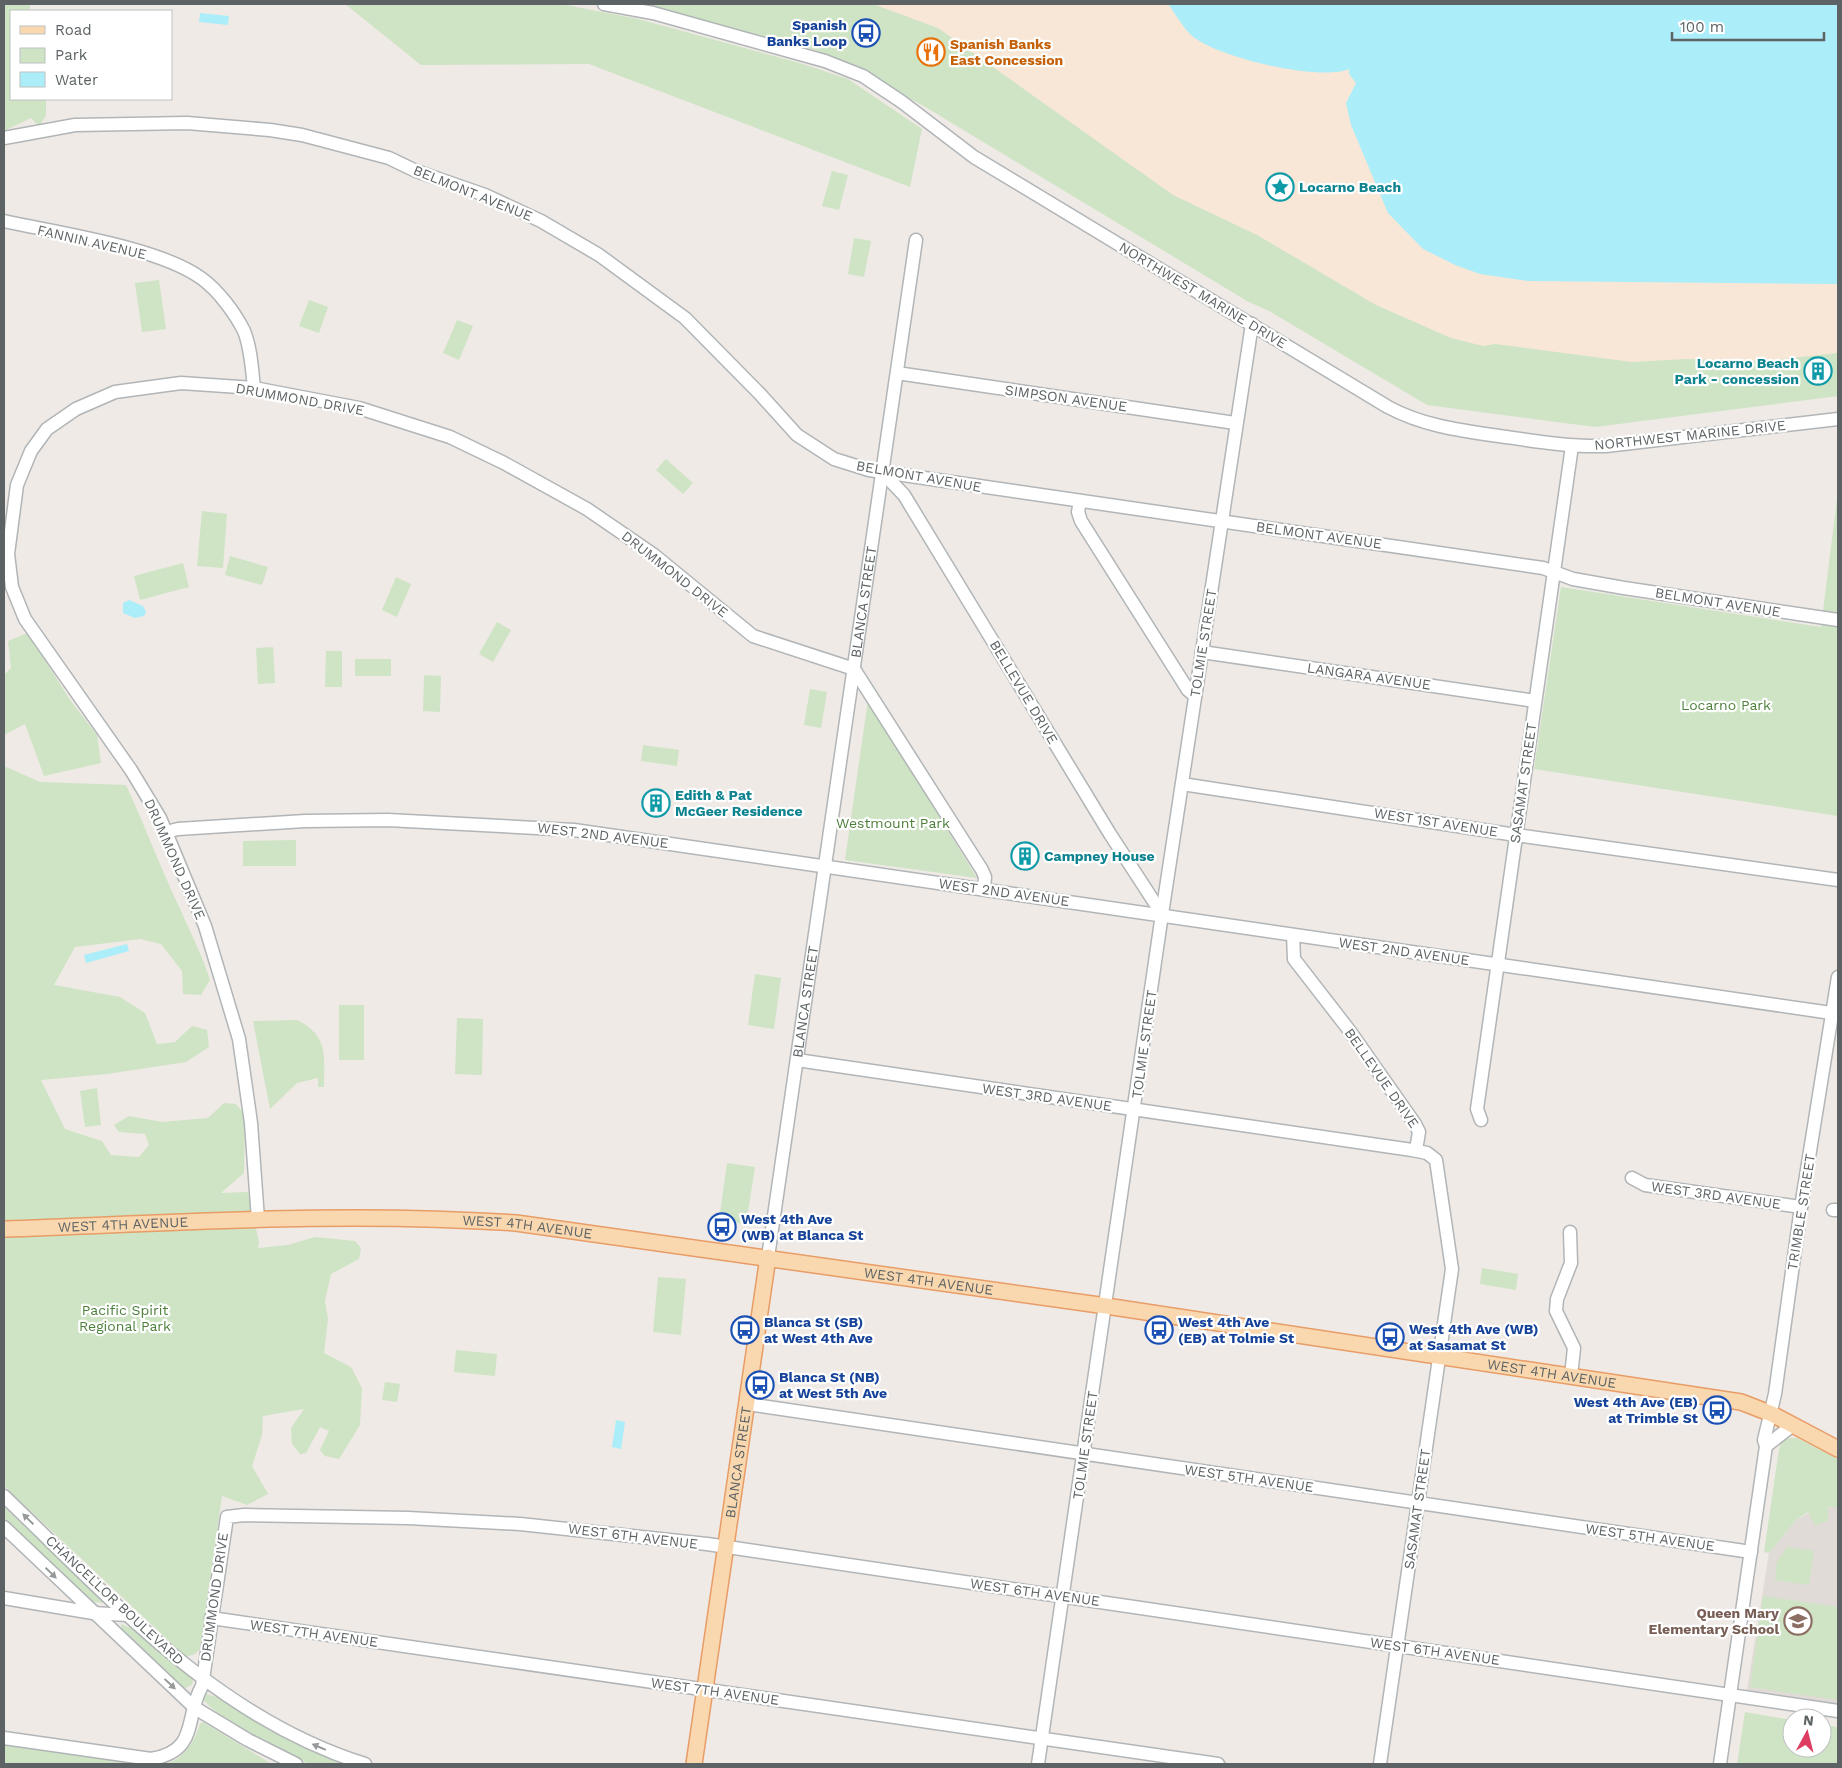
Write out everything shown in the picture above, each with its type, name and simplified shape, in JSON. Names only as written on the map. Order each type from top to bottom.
[{"type":"main road","name":"WEST 4TH AVENUE","points":[[4,1229],[330,1217],[479,1220],[565,1230],[768,1257],[1106,1306],[1741,1402],[1772,1414],[1838,1448]]},
{"type":"main road","name":"BLANCA STREET","points":[[694,1764],[768,1257]]},
{"type":"street","name":"NORTHWEST MARINE DRIVE","points":[[604,4],[653,13],[825,61],[857,73],[887,91],[974,157],[1388,406],[1416,420],[1458,430],[1572,446],[1606,446],[1838,419]]},
{"type":"street","name":"BELMONT AVENUE","points":[[4,138],[75,125],[187,123],[270,130],[302,135],[389,158],[485,195],[532,217],[599,255],[685,318],[760,394],[797,435],[812,447],[834,459],[882,472],[1543,568],[1573,579],[1624,588],[1838,620]]},
{"type":"street","name":"FANNIN AVENUE","points":[[4,221],[138,251],[172,263],[201,278],[225,302],[244,332],[254,388]]},
{"type":"street","name":"BLANCA STREET","points":[[768,1257],[916,240]]},
{"type":"street","name":"TOLMIE STREET","points":[[1038,1764],[1162,914],[1222,521],[1235,423],[1252,324]]},
{"type":"street","name":"SIMPSON AVENUE","points":[[897,373],[1235,423]]},
{"type":"street","name":"DRUMMOND DRIVE","points":[[258,1219],[251,1123],[239,1039],[205,926],[166,832],[132,770],[47,652],[22,611],[12,587],[8,554],[17,485],[30,451],[48,429],[76,409],[115,392],[181,383],[254,388],[360,408],[384,415],[450,437],[504,462],[587,509],[654,555],[753,636],[854,669]]},
{"type":"street","name":"SASAMAT STREET","points":[[1481,1120],[1477,1109],[1572,446]]},
{"type":"street","name":"BELLEVUE DRIVE","points":[[882,472],[904,495],[1110,834],[1162,914]]},
{"type":"street","points":[[1080,501],[1078,512],[1081,521],[1188,690],[1195,696]]},
{"type":"street","name":"LANGARA AVENUE","points":[[1202,652],[1535,701]]},
{"type":"street","points":[[854,669],[982,870],[985,877],[984,889]]},
{"type":"street","name":"WEST 1ST AVENUE","points":[[1182,784],[1516,835],[1838,880]]},
{"type":"street","name":"WEST 2ND AVENUE","points":[[166,832],[178,829],[334,820],[483,823],[574,830],[1162,914],[1292,935],[1836,1014]]},
{"type":"street","name":"BELLEVUE DRIVE","points":[[1292,935],[1294,959],[1349,1030],[1415,1124],[1419,1132],[1416,1150]]},
{"type":"street","name":"TRIMBLE STREET","points":[[1720,1764],[1766,1446],[1764,1440],[1772,1414],[1801,1207],[1836,1014],[1838,977]]},
{"type":"street","name":"WEST 3RD AVENUE","points":[[797,1060],[1416,1150]]},
{"type":"street","name":"SASAMAT STREET","points":[[1380,1764],[1452,1269],[1439,1166],[1436,1160],[1416,1150]]},
{"type":"street","name":"WEST 3RD AVENUE","points":[[1632,1178],[1645,1185],[1801,1207]]},
{"type":"street","points":[[1570,1232],[1570,1263],[1557,1299],[1556,1311],[1574,1348],[1571,1376]]},
{"type":"street","name":"WEST 5TH AVENUE","points":[[748,1404],[1751,1552]]},
{"type":"street","points":[[1766,1446],[1792,1425]]},
{"type":"street","name":"CHANCELLOR BOULEVARD","points":[[4,1496],[127,1614],[202,1678],[251,1712],[287,1732],[320,1748],[365,1764]]},
{"type":"street","name":"DRUMMOND DRIVE","points":[[4,1738],[151,1759],[161,1757],[176,1750],[187,1737],[195,1708],[195,1697],[202,1686],[227,1517]]},
{"type":"street","name":"WEST 6TH AVENUE","points":[[227,1517],[408,1518],[520,1524],[726,1547],[1838,1711]]},
{"type":"street","name":"CHANCELLOR BOULEVARD","points":[[4,1527],[195,1708],[248,1740],[296,1764]]},
{"type":"street","points":[[4,1598],[93,1613],[127,1614]]},
{"type":"street","name":"WEST 7TH AVENUE","points":[[211,1618],[1218,1764]]},
{"type":"shaded area","name":"Queen Mary Elementary School","points":[[1838,1507],[1838,1704],[1747,1690],[1769,1553],[1796,1520],[1816,1509]]},
{"type":"green space","points":[[4,4],[30,4],[30,10],[10,10],[10,100],[46,100],[46,116],[39,126],[31,118],[4,131]]},
{"type":"green space","points":[[345,4],[561,4],[638,19],[803,64],[848,79],[922,129],[910,187],[589,64],[421,65]]},
{"type":"green space","points":[[631,4],[1164,4],[1351,71],[1838,284],[1838,396],[1595,427],[1427,405],[1269,311],[1247,301],[927,108],[845,62],[815,50],[659,9]]},
{"type":"green space","points":[[832,171],[848,175],[839,210],[822,206]]},
{"type":"green space","points":[[854,238],[871,241],[864,277],[848,274]]},
{"type":"green space","points":[[159,280],[166,329],[142,332],[135,283]]},
{"type":"green space","points":[[309,300],[328,307],[319,333],[299,326]]},
{"type":"green space","points":[[457,320],[473,326],[459,360],[443,353]]},
{"type":"green space","points":[[666,459],[693,483],[683,494],[656,470]]},
{"type":"green space","name":"Locarno Park","points":[[1838,491],[1838,816],[1534,769],[1561,587],[1821,627]]},
{"type":"green space","points":[[202,511],[227,514],[223,568],[197,566]]},
{"type":"green space","points":[[230,556],[268,567],[262,585],[225,575]]},
{"type":"green space","points":[[183,563],[189,587],[140,600],[134,576]]},
{"type":"green space","points":[[396,577],[411,584],[397,617],[382,610]]},
{"type":"green space","points":[[497,622],[511,630],[493,662],[479,654]]},
{"type":"green space","points":[[28,633],[70,700],[97,735],[101,763],[44,776],[25,724],[4,735],[4,675],[11,668],[8,641]]},
{"type":"green space","points":[[273,647],[275,683],[258,684],[256,648]]},
{"type":"green space","points":[[326,651],[342,651],[342,687],[325,687]]},
{"type":"green space","points":[[355,659],[391,659],[391,676],[355,676]]},
{"type":"green space","points":[[424,675],[441,676],[440,712],[423,711]]},
{"type":"green space","points":[[810,689],[827,692],[821,728],[804,725]]},
{"type":"green space","name":"Westmount Park","points":[[868,700],[977,878],[845,860]]},
{"type":"green space","points":[[643,745],[679,750],[677,766],[641,761]]},
{"type":"green space","name":"Pacific Spirit Regional Park","points":[[4,766],[40,782],[126,785],[210,980],[201,995],[183,994],[182,971],[161,944],[140,939],[75,947],[54,985],[120,997],[145,1013],[157,1044],[175,1042],[192,1026],[207,1030],[209,1047],[186,1062],[107,1074],[41,1080],[65,1129],[102,1141],[111,1155],[139,1157],[149,1145],[145,1134],[119,1132],[114,1125],[129,1116],[162,1122],[208,1118],[224,1103],[236,1104],[245,1115],[244,1173],[221,1193],[248,1192],[259,1242],[258,1248],[288,1245],[315,1237],[355,1241],[361,1248],[359,1259],[331,1274],[325,1301],[328,1319],[324,1353],[351,1367],[362,1388],[360,1425],[339,1459],[325,1456],[320,1450],[329,1431],[320,1427],[306,1453],[300,1454],[292,1444],[291,1428],[304,1409],[263,1416],[262,1435],[252,1466],[268,1494],[247,1505],[222,1496],[200,1649],[195,1654],[186,1657],[4,1486]]},
{"type":"green space","points":[[296,840],[296,866],[243,866],[243,841]]},
{"type":"green space","points":[[755,974],[781,978],[774,1029],[748,1025]]},
{"type":"green space","points":[[339,1005],[364,1005],[364,1060],[339,1060]]},
{"type":"green space","points":[[457,1018],[483,1019],[482,1075],[455,1074]]},
{"type":"green space","points":[[297,1020],[307,1026],[320,1040],[324,1056],[324,1087],[318,1087],[318,1078],[297,1083],[270,1109],[253,1021]]},
{"type":"green space","points":[[97,1088],[101,1125],[85,1127],[80,1091]]},
{"type":"green space","points":[[727,1163],[755,1167],[746,1224],[719,1220]]},
{"type":"green space","points":[[1482,1268],[1518,1274],[1516,1290],[1480,1284]]},
{"type":"green space","points":[[658,1277],[686,1279],[681,1335],[653,1332]]},
{"type":"green space","points":[[456,1350],[497,1354],[495,1376],[454,1372]]},
{"type":"green space","points":[[385,1382],[400,1384],[397,1402],[382,1400]]},
{"type":"green space","points":[[1789,1438],[1797,1438],[1838,1459],[1838,1507],[1828,1507],[1828,1521],[1815,1525],[1808,1512],[1796,1520],[1769,1553],[1764,1552],[1779,1449],[1781,1443]]},
{"type":"green space","points":[[4,1504],[104,1603],[92,1602],[4,1518]]},
{"type":"green space","points":[[1787,1547],[1814,1551],[1809,1585],[1775,1580],[1777,1562]]},
{"type":"green space","points":[[1763,1596],[1838,1607],[1838,1700],[1750,1687]]},
{"type":"green space","points":[[121,1624],[131,1628],[193,1679],[192,1685],[185,1688],[178,1684],[122,1632]]},
{"type":"green space","points":[[206,1694],[220,1698],[292,1740],[350,1764],[315,1765],[302,1761],[252,1735],[219,1714],[203,1698]]},
{"type":"green space","points":[[1745,1712],[1782,1718],[1782,1758],[1832,1758],[1832,1726],[1838,1727],[1838,1764],[1737,1764]]},
{"type":"green space","points":[[203,1722],[274,1764],[164,1764],[182,1755]]},
{"type":"green space","points":[[4,1744],[144,1764],[4,1764]]},
{"type":"sand","name":"Locarno Beach","points":[[873,4],[1180,4],[1350,66],[1838,259],[1838,353],[1764,361],[1686,359],[1632,362],[1495,344],[1483,346],[1451,338],[1376,305],[1257,235],[1173,195],[938,28]]},
{"type":"water","points":[[1168,4],[1838,4],[1838,284],[1528,281],[1480,274],[1455,265],[1423,249],[1388,213],[1351,125],[1346,103],[1356,83],[1349,74],[1349,69],[1335,72],[1293,70],[1244,59],[1203,43],[1191,35]]},
{"type":"water","points":[[200,13],[229,16],[228,25],[199,22]]},
{"type":"water","points":[[129,600],[143,606],[146,612],[144,616],[135,618],[123,613],[123,603]]},
{"type":"water","points":[[127,944],[129,951],[86,963],[84,955]]},
{"type":"water","points":[[616,1420],[625,1422],[621,1449],[612,1447]]},
{"type":"place","name":"Spanish Banks Loop","points":[[866,33]]},
{"type":"place","name":"Spanish Banks East Concession","points":[[931,52]]},
{"type":"place","name":"Locarno Beach","points":[[1280,187]]},
{"type":"place","name":"Locarno Beach Park - concession","points":[[1818,371]]},
{"type":"place","name":"Edith & Pat McGeer Residence","points":[[656,803]]},
{"type":"place","name":"Campney House","points":[[1025,856]]},
{"type":"place","name":"West 4th Ave (WB) at Blanca St","points":[[722,1227]]},
{"type":"place","name":"Blanca St (SB) at West 4th Ave","points":[[745,1330]]},
{"type":"place","name":"West 4th Ave (EB) at Tolmie St","points":[[1159,1330]]},
{"type":"place","name":"West 4th Ave (WB) at Sasamat St","points":[[1390,1337]]},
{"type":"place","name":"Blanca St (NB) at West 5th Ave","points":[[760,1385]]},
{"type":"place","name":"West 4th Ave (EB) at Trimble St","points":[[1717,1410]]},
{"type":"place","name":"Queen Mary Elementary School","points":[[1798,1621]]}]
